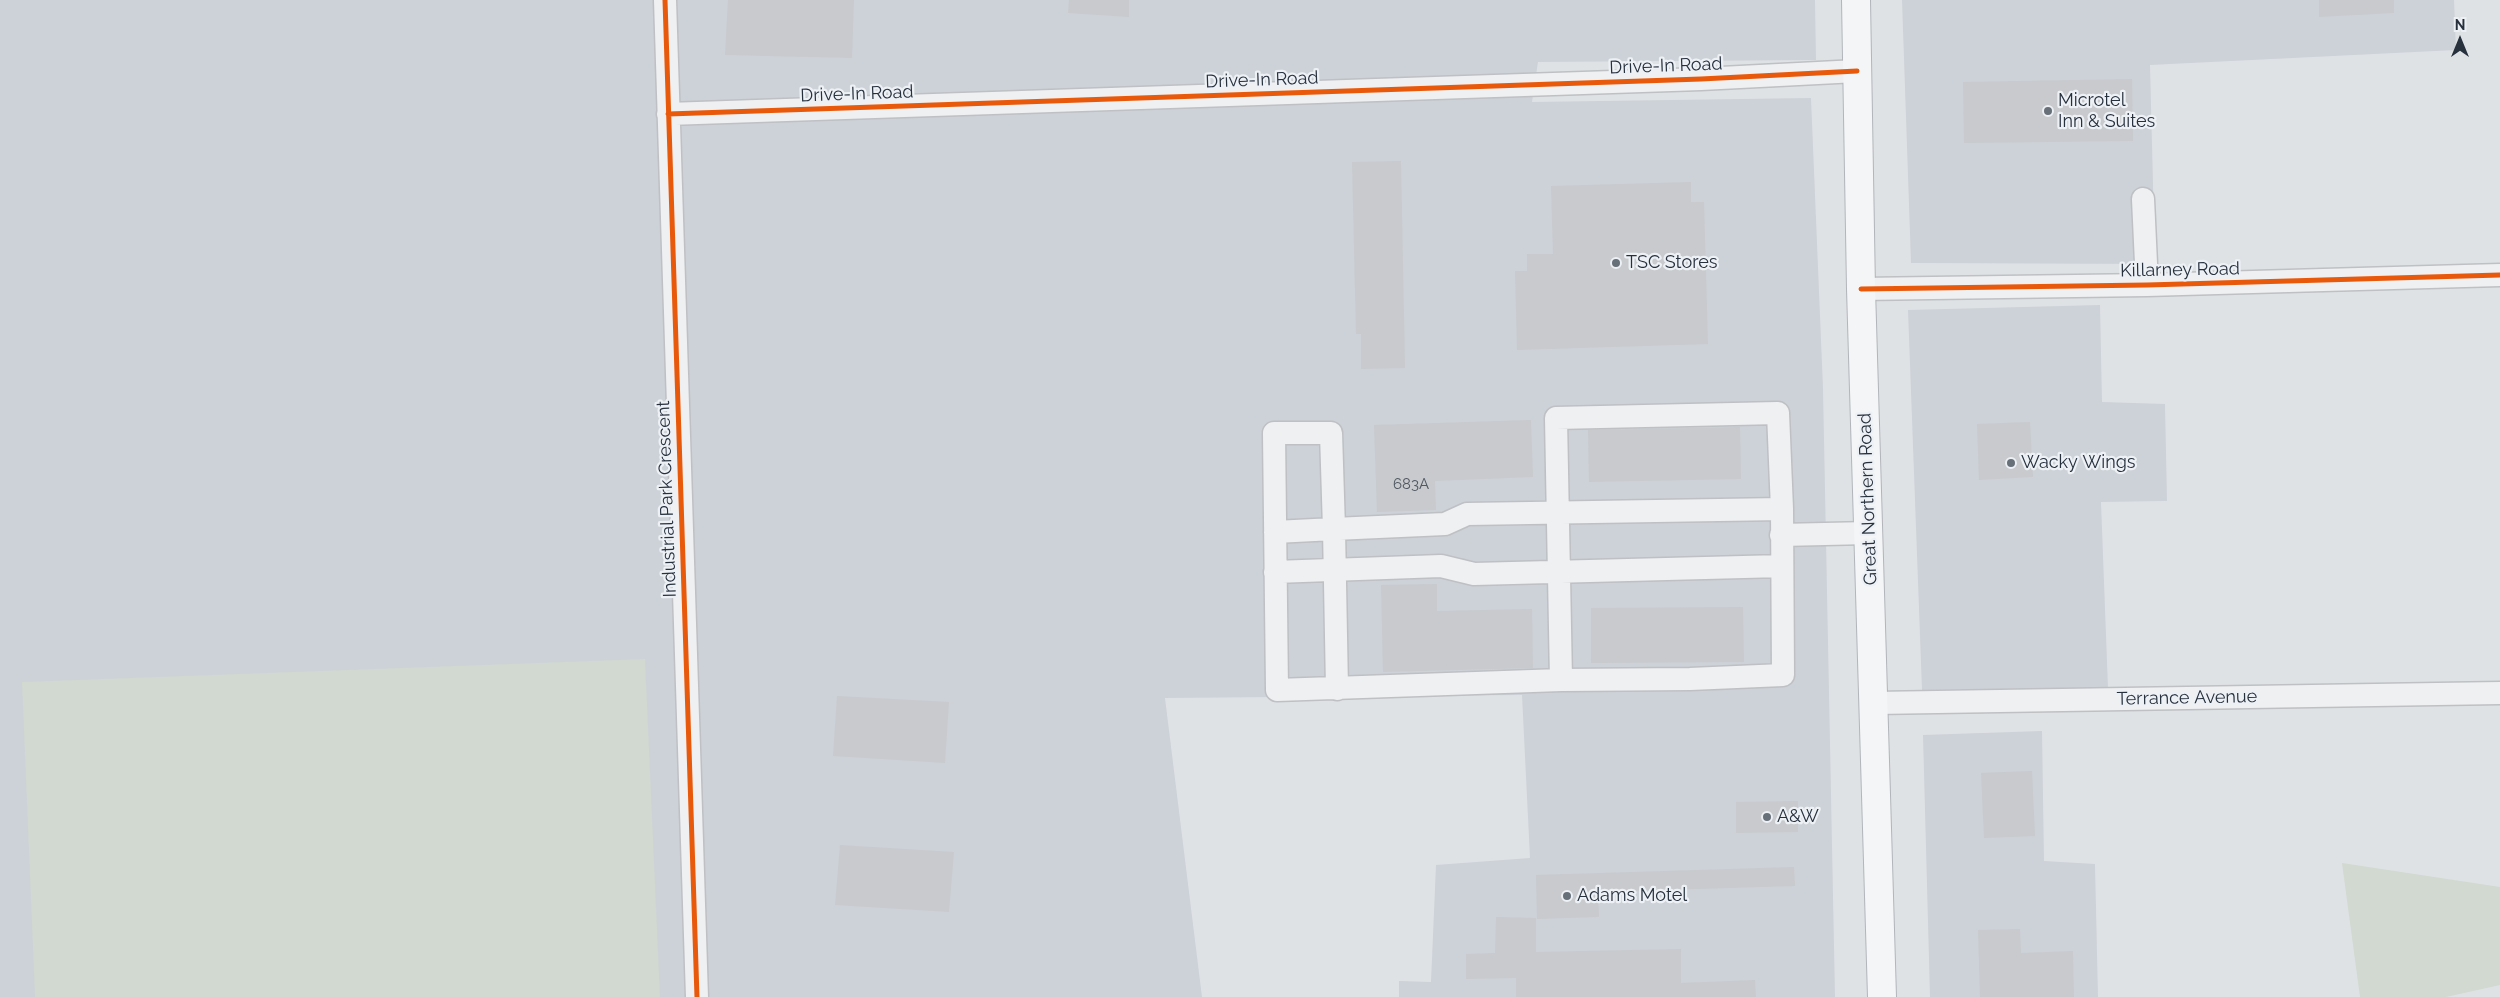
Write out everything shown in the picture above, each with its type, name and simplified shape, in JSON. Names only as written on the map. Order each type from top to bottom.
[{"type":"highway","name":"Great Northern Road","points":[[1856,0],[1861,289],[1875,703],[1882,997]]},
{"type":"street","name":"Industrial Park Crescent","points":[[665,0],[697,997]]},
{"type":"street","name":"Drive-In Road","points":[[668,114],[1701,79],[1856,71]]},
{"type":"street","points":[[2143,199],[2146,285]]},
{"type":"street","name":"Killarney Road","points":[[1861,289],[2146,285],[2500,275]]},
{"type":"street","points":[[1337,689],[1331,432],[1274,433],[1277,690],[1337,689],[1561,680],[1690,679],[1783,674],[1782,508],[1778,413],[1556,418],[1561,680]]},
{"type":"street","points":[[1275,532],[1445,524],[1467,514],[1782,508]]},
{"type":"street","points":[[1781,535],[1869,533]]},
{"type":"street","points":[[1276,572],[1441,566],[1474,574],[1782,566]]},
{"type":"street","name":"Terrance Avenue","points":[[1875,703],[2500,693]]},
{"type":"shaded area","points":[[0,0],[1815,0],[1816,60],[1538,62],[1532,102],[1811,98],[1823,388],[1835,997],[1399,997],[1399,981],[1431,982],[1436,865],[1530,858],[1522,695],[1165,698],[1202,997],[0,997]]},
{"type":"shaded area","points":[[1902,0],[2454,0],[2456,50],[2150,65],[2155,264],[1911,263]]},
{"type":"shaded area","points":[[2100,305],[2102,402],[2165,404],[2167,501],[2101,502],[2108,688],[1922,690],[1908,310]]},
{"type":"shaded area","points":[[645,659],[660,997],[35,997],[22,682]]},
{"type":"shaded area","points":[[2042,731],[2044,861],[2095,864],[2098,997],[1930,997],[1923,735]]},
{"type":"shaded area","points":[[2342,863],[2500,887],[2500,985],[2446,997],[2360,997]]},
{"type":"building","points":[[728,0],[854,0],[852,58],[725,55]]},
{"type":"building","points":[[1069,0],[1129,0],[1129,17],[1068,13]]},
{"type":"building","points":[[2319,0],[2394,0],[2394,13],[2319,17]]},
{"type":"building","name":"Microtel Inn & Suites","points":[[2132,79],[2133,141],[1964,143],[1963,82]]},
{"type":"building","points":[[1401,161],[1405,368],[1361,369],[1361,334],[1356,334],[1352,162]]},
{"type":"building","name":"TSC Stores","points":[[1691,182],[1691,202],[1704,202],[1708,344],[1517,350],[1515,271],[1527,271],[1527,254],[1553,254],[1551,186]]},
{"type":"building","points":[[1531,420],[1533,477],[1435,481],[1436,510],[1377,512],[1374,425]]},
{"type":"building","points":[[2030,422],[2033,477],[1979,480],[1977,424]]},
{"type":"building","points":[[1740,427],[1741,479],[1589,482],[1588,430]]},
{"type":"building","points":[[1437,584],[1437,611],[1532,609],[1533,668],[1383,672],[1381,585]]},
{"type":"building","points":[[1743,607],[1744,662],[1591,663],[1591,608]]},
{"type":"building","points":[[837,696],[949,702],[945,763],[833,756]]},
{"type":"building","points":[[2032,771],[2035,836],[1984,838],[1981,773]]},
{"type":"building","name":"A&W","points":[[1798,801],[1798,832],[1736,833],[1736,802]]},
{"type":"building","points":[[840,845],[954,852],[949,912],[835,905]]},
{"type":"building","name":"Adams Motel","points":[[1794,867],[1795,886],[1598,892],[1599,917],[1537,919],[1536,875]]},
{"type":"building","points":[[1496,917],[1536,918],[1536,952],[1681,949],[1681,983],[1755,980],[1756,997],[1516,997],[1516,978],[1466,979],[1466,954],[1495,953]]},
{"type":"building","points":[[2020,929],[2021,953],[2073,951],[2074,997],[1980,997],[1978,930]]},
{"type":"cycle path","points":[[665,0],[697,997]]},
{"type":"cycle path","points":[[668,114],[1701,79],[1857,71]]},
{"type":"cycle path","points":[[1861,289],[2147,285],[2500,275]]},
{"type":"place","name":"Microtel Inn & Suites","points":[[2048,111]]},
{"type":"place","name":"TSC Stores","points":[[1616,263]]},
{"type":"place","name":"Wacky Wings","points":[[2011,463]]},
{"type":"place","name":"A&W","points":[[1767,817]]},
{"type":"place","name":"Adams Motel","points":[[1567,896]]}]
